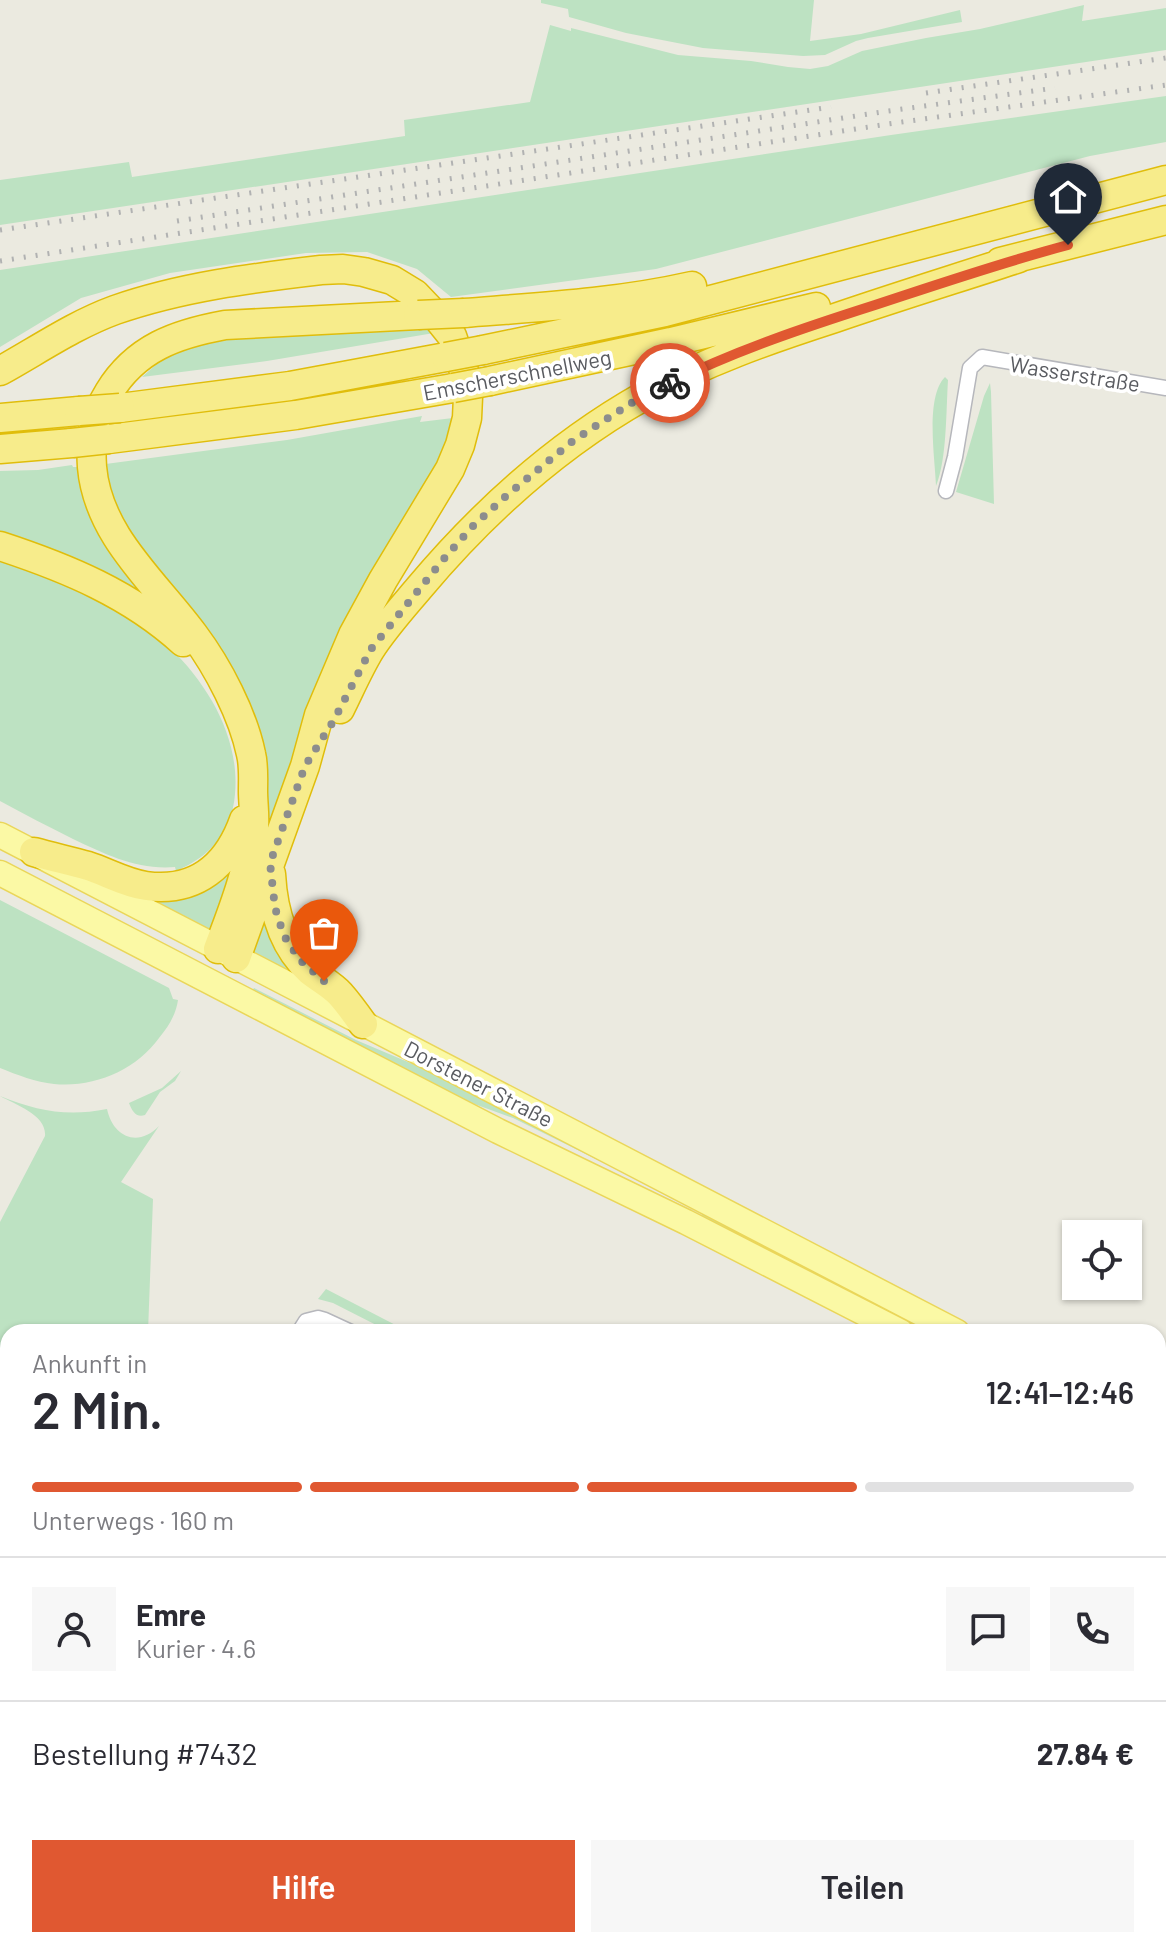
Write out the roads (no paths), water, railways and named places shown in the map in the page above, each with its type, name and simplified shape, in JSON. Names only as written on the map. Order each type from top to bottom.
[{"type":"highway","points":[[0,418],[120,408],[290,386],[483,350],[665,312],[1166,180]]},
{"type":"highway","name":"Emscherschnellweg","points":[[0,449],[109,439],[296,415],[490,381],[671,342],[1166,220]]},
{"type":"highway","points":[[227,953],[228,923],[255,823],[251,754],[240,717],[225,686],[195,636],[113,533],[93,482],[90,447],[93,423],[113,384],[130,365],[154,347],[197,330],[255,323],[573,305],[662,293],[830,256],[893,251]]},
{"type":"highway","points":[[305,766],[334,720],[371,649],[405,605],[472,527],[574,440],[644,395],[750,348],[1019,258]]},
{"type":"highway","points":[[0,371],[66,332],[114,310],[192,288],[321,270],[343,269],[392,280],[415,294],[452,336],[466,377],[468,397],[467,418],[460,445],[450,469],[353,635],[319,715],[305,766],[270,863],[227,953]]},
{"type":"highway","points":[[0,546],[87,580],[140,607],[194,651],[225,686]]},
{"type":"highway","points":[[34,852],[143,886],[184,883],[207,874],[226,857],[239,834],[253,793]]},
{"type":"highway","points":[[270,863],[275,908],[290,948],[309,970],[338,992],[363,1024]]},
{"type":"main road","name":"Dorstener Straße","points":[[0,835],[942,1324]]},
{"type":"main road","name":"Dorstener Straße","points":[[0,873],[498,1131],[885,1324]]},
{"type":"main road","points":[[211,983],[227,953]]},
{"type":"street","name":"Wasserstraße","points":[[946,491],[970,368],[982,357],[1166,388]]},
{"type":"street","points":[[304,1324],[318,1318],[332,1324]]},
{"type":"railway","points":[[926,93],[1166,58]]},
{"type":"railway","points":[[0,261],[888,124],[1166,85]]},
{"type":"railway","points":[[177,221],[1055,88]]},
{"type":"railway","points":[[0,230],[831,107]]}]
